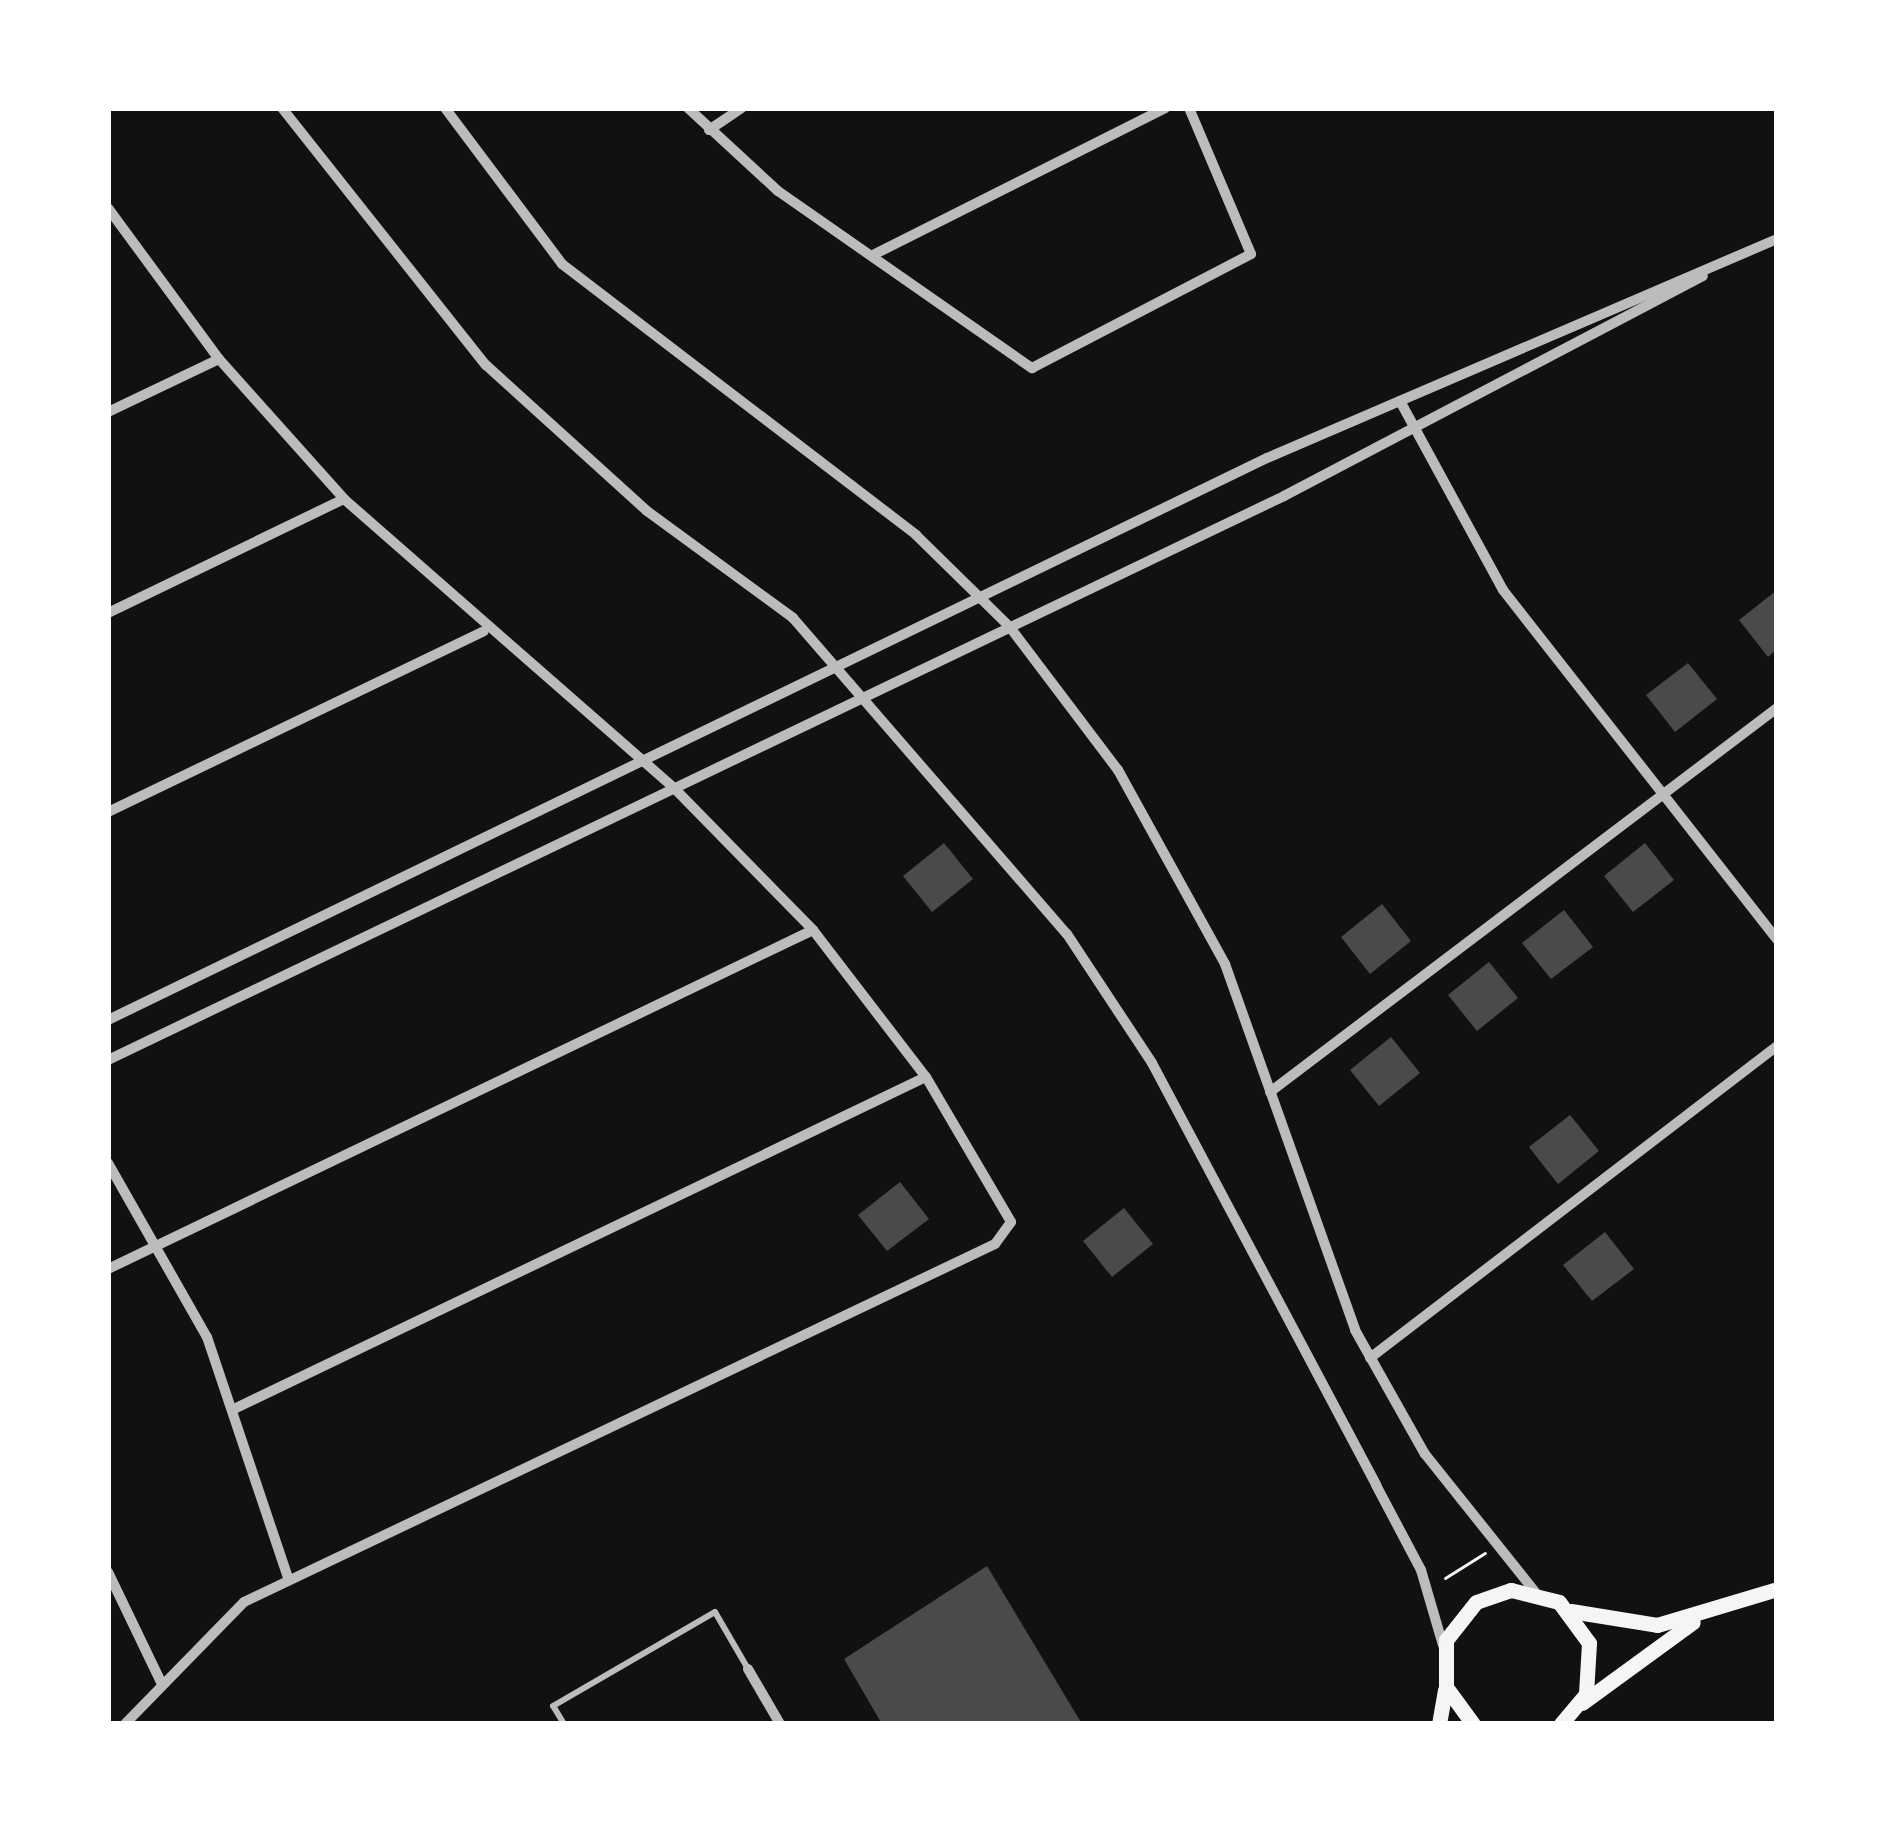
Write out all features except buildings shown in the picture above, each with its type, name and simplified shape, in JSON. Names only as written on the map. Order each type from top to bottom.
[{"type":"main road","points":[[1439,1724],[1446,1687],[1443,1651],[1476,1602],[1535,1592],[1569,1610],[1638,1627],[1718,1609],[1777,1589]]},
{"type":"main road","points":[[1561,1724],[1579,1705],[1718,1609]]},
{"type":"main road","points":[[1569,1610],[1591,1655],[1579,1705]]},
{"type":"main road","points":[[1446,1687],[1473,1724]]},
{"type":"street","points":[[282,108],[486,365],[841,667],[1015,866],[1125,1018],[1421,1570],[1443,1651]]},
{"type":"street","points":[[445,108],[527,227],[606,305],[874,498],[1009,626],[1162,840],[1225,964],[1370,1358],[1474,1524],[1535,1592]]},
{"type":"street","points":[[688,108],[709,130],[1021,362],[1045,365],[1251,254],[1189,108]]},
{"type":"street","points":[[709,130],[742,108]]},
{"type":"street","points":[[875,254],[1165,108]]},
{"type":"street","points":[[108,209],[219,358],[344,499],[484,632],[676,790],[813,930],[926,1077],[1008,1208],[995,1244],[289,1580],[225,1616],[125,1724]]},
{"type":"street","points":[[108,1020],[1400,401],[1777,239]]},
{"type":"street","points":[[108,1060],[868,696],[1749,252]]},
{"type":"street","points":[[108,412],[219,358]]},
{"type":"street","points":[[1400,401],[1503,590],[1777,940]]},
{"type":"street","points":[[108,613],[344,499]]},
{"type":"street","points":[[108,812],[484,632]]},
{"type":"street","points":[[1270,1092],[1777,708]]},
{"type":"street","points":[[108,1269],[813,930]]},
{"type":"street","points":[[1370,1358],[1777,1046]]},
{"type":"street","points":[[236,1408],[926,1077]]},
{"type":"street","points":[[108,1163],[159,1243],[236,1408],[289,1580]]},
{"type":"street","points":[[108,1573],[162,1684]]},
{"type":"street","points":[[748,1669],[780,1724]]},
{"type":"lane","points":[[564,1724],[553,1706],[715,1612],[748,1669]]},
{"type":"path","points":[[1445,1578],[1487,1552]]}]
